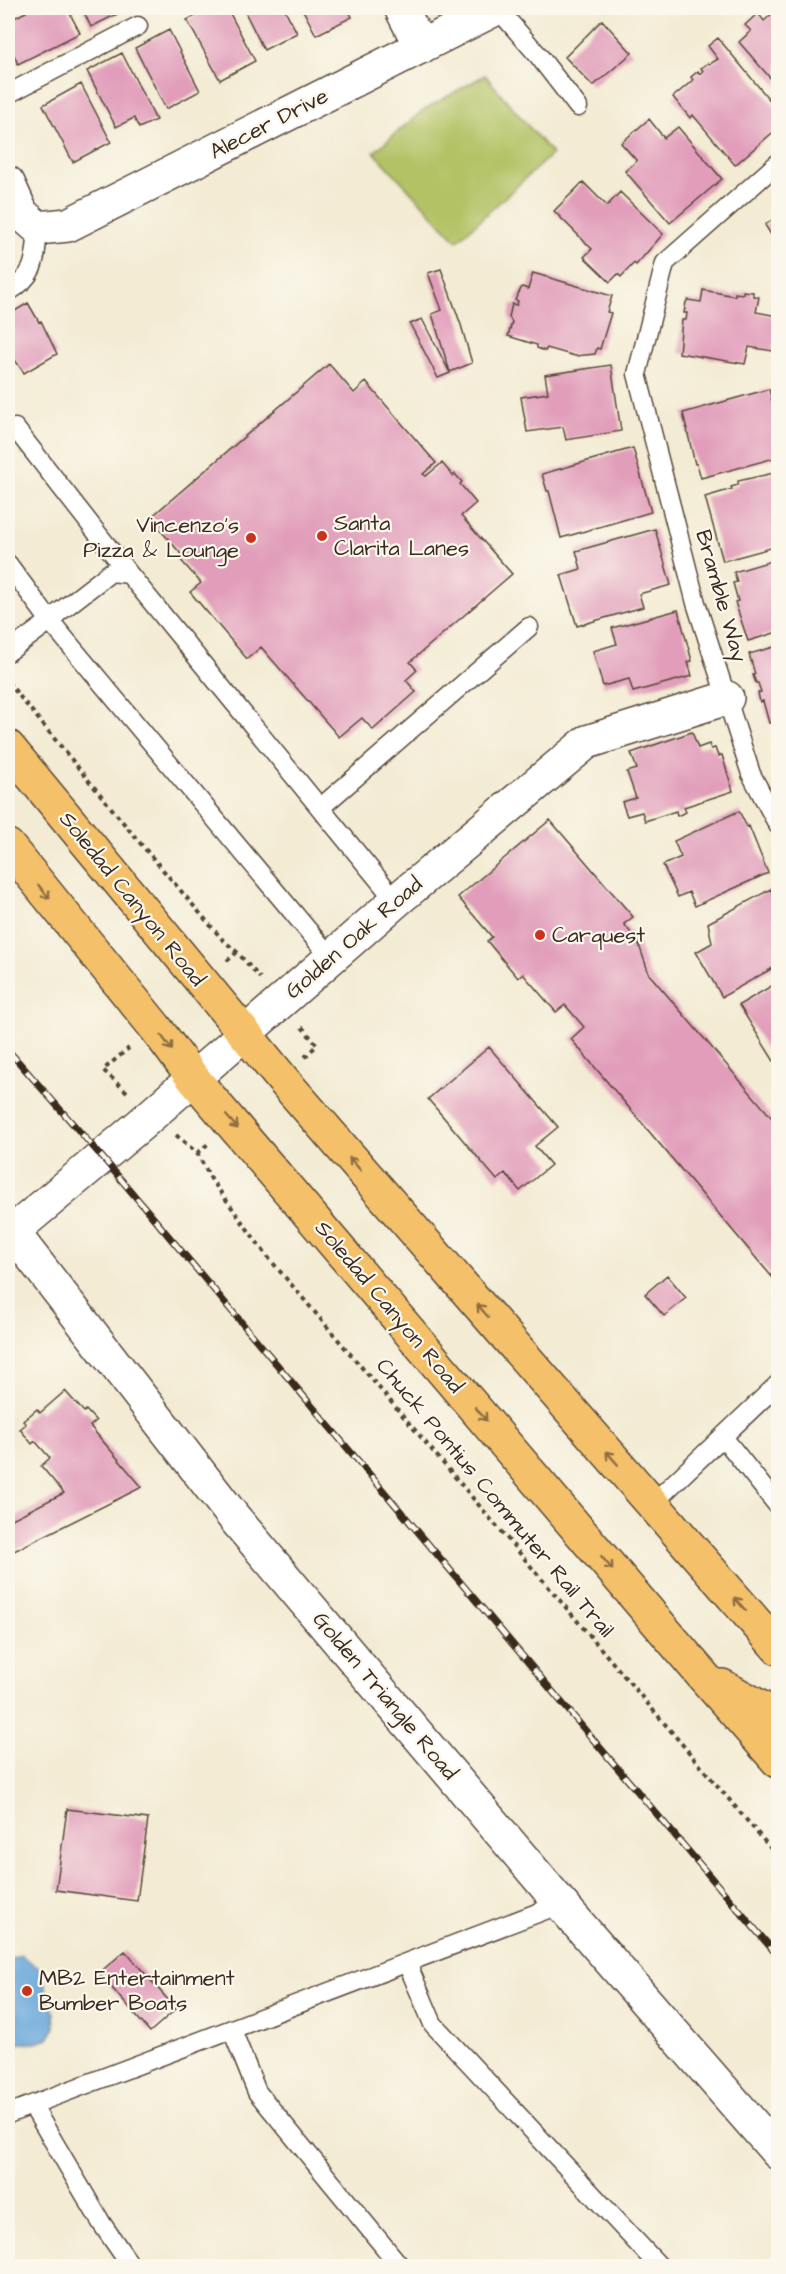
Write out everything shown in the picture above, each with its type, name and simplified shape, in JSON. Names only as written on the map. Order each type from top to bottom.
[{"type":"main road","name":"Soledad Canyon Road","points":[[8,747],[243,1034],[778,1648]]},
{"type":"main road","name":"Soledad Canyon Road","points":[[8,846],[193,1078],[778,1761]]},
{"type":"main road","points":[[704,1677],[778,1717]]},
{"type":"street","points":[[401,8],[421,47]]},
{"type":"street","name":"Alecer Drive","points":[[38,228],[68,225],[497,8]]},
{"type":"street","points":[[8,183],[22,214],[38,228]]},
{"type":"street","name":"Golden Oak Road","points":[[9,1232],[110,1151],[396,901],[588,742],[727,698]]},
{"type":"street","name":"Golden Triangle Road","points":[[9,1232],[236,1520],[561,1904],[778,2153]]},
{"type":"lane","points":[[497,8],[579,107]]},
{"type":"lane","points":[[8,94],[138,26]]},
{"type":"lane","name":"Bramble Way","points":[[778,163],[665,263],[637,374],[696,603],[752,774],[778,825]]},
{"type":"lane","points":[[8,292],[23,283],[35,262],[38,228]]},
{"type":"lane","points":[[15,428],[129,574],[396,901]]},
{"type":"lane","points":[[8,564],[50,621],[331,958]]},
{"type":"lane","points":[[8,652],[111,572],[129,574]]},
{"type":"lane","points":[[320,808],[529,627]]},
{"type":"lane","points":[[652,1504],[778,1384]]},
{"type":"lane","points":[[723,1437],[778,1506]]},
{"type":"lane","points":[[8,2114],[561,1904]]},
{"type":"lane","points":[[407,1963],[433,2024],[659,2266]]},
{"type":"lane","points":[[232,2030],[257,2092],[400,2266]]},
{"type":"lane","points":[[32,2105],[102,2224],[131,2266]]},
{"type":"path","points":[[8,682],[147,852],[222,939],[237,952]]},
{"type":"path","name":"Chuck Pontius Commuter Rail Trail","points":[[197,1153],[211,1179],[267,1256],[778,1857]]},
{"type":"green space","points":[[485,75],[552,154],[457,241],[374,152],[423,110]]},
{"type":"water","name":"MB2 Entertainment Bumber Boats","points":[[21,1955],[40,1969],[54,2013],[55,2027],[48,2039],[35,2043],[20,2043],[8,2053],[8,1960]]},
{"type":"building","points":[[23,8],[67,8],[80,33],[18,64],[8,42],[8,21],[26,12]]},
{"type":"building","points":[[82,8],[129,8],[91,27]]},
{"type":"building","points":[[210,8],[227,8],[255,61],[220,80],[187,20]]},
{"type":"building","points":[[243,8],[284,8],[297,33],[264,50]]},
{"type":"building","points":[[302,8],[347,8],[352,17],[316,35]]},
{"type":"building","points":[[778,8],[778,87],[739,42],[751,31],[745,25],[758,13],[764,21]]},
{"type":"building","points":[[602,20],[632,53],[593,86],[565,57]]},
{"type":"building","points":[[169,30],[200,91],[166,109],[135,48]]},
{"type":"building","points":[[718,38],[778,110],[778,128],[735,165],[693,115],[690,118],[673,97],[693,80],[691,77],[698,71],[700,74],[703,71],[701,68],[718,59],[708,46]]},
{"type":"building","points":[[122,53],[156,120],[139,128],[134,118],[116,127],[87,71]]},
{"type":"building","points":[[81,84],[111,142],[73,162],[43,105]]},
{"type":"building","points":[[649,119],[664,138],[678,127],[722,179],[670,223],[625,171],[637,161],[621,143]]},
{"type":"building","points":[[583,182],[607,206],[620,192],[663,234],[636,265],[634,263],[621,277],[618,274],[610,282],[584,257],[592,249],[554,211]]},
{"type":"building","points":[[778,216],[778,246],[765,225]]},
{"type":"building","points":[[441,269],[472,363],[450,372],[432,314],[442,310],[428,273]]},
{"type":"building","points":[[533,273],[612,296],[607,312],[611,313],[600,349],[597,348],[595,354],[575,356],[547,348],[545,351],[537,348],[537,345],[508,336],[512,322],[509,317],[512,304],[517,305],[518,301],[515,300],[522,287],[528,289]]},
{"type":"building","points":[[703,290],[735,296],[735,293],[743,294],[743,291],[753,292],[753,296],[759,297],[756,312],[778,316],[773,351],[749,347],[745,364],[679,353],[682,320],[686,320],[687,313],[684,313],[686,302],[688,300],[701,302]]},
{"type":"building","points":[[28,303],[39,322],[41,321],[57,354],[24,373],[8,350],[8,315]]},
{"type":"building","points":[[422,319],[450,373],[438,378],[410,324]]},
{"type":"building","name":"Santa Clarita Lanes","points":[[329,364],[354,393],[366,382],[436,463],[423,474],[426,476],[442,463],[453,476],[455,474],[462,482],[460,484],[476,503],[461,516],[512,574],[410,662],[417,670],[406,680],[416,692],[373,730],[362,718],[339,737],[261,647],[247,659],[190,592],[201,583],[178,557],[181,554],[150,518]]},
{"type":"building","points":[[611,365],[621,431],[566,440],[563,427],[527,432],[521,397],[548,393],[545,375]]},
{"type":"building","points":[[769,389],[772,402],[778,401],[778,457],[701,478],[697,464],[695,464],[683,413]]},
{"type":"building","points":[[633,448],[651,512],[561,538],[549,491],[547,491],[542,474]]},
{"type":"building","points":[[778,472],[778,546],[723,561],[705,497],[732,489],[731,487],[738,485],[738,481]]},
{"type":"building","points":[[655,529],[671,585],[639,594],[643,607],[577,626],[561,575],[581,569],[576,551]]},
{"type":"building","points":[[778,559],[778,632],[748,641],[735,602],[738,601],[733,583],[737,582],[734,572]]},
{"type":"building","points":[[678,610],[692,661],[688,662],[692,676],[633,692],[629,679],[603,686],[593,651],[617,644],[612,628]]},
{"type":"building","points":[[778,646],[778,721],[769,723],[763,701],[760,702],[758,693],[761,692],[753,675],[755,674],[749,654]]},
{"type":"building","points":[[692,732],[698,748],[709,744],[711,749],[715,748],[718,756],[722,755],[733,791],[684,807],[686,812],[677,816],[676,811],[645,821],[642,812],[627,816],[622,802],[636,798],[627,772],[637,769],[631,753]]},
{"type":"building","points":[[739,811],[747,827],[749,826],[768,873],[695,906],[689,892],[678,897],[663,865],[681,857],[674,841]]},
{"type":"building","points":[[550,820],[633,917],[624,924],[638,942],[649,974],[778,1125],[778,1284],[571,1039],[584,1027],[565,1005],[556,1012],[523,974],[518,978],[487,941],[492,937],[458,897]]},
{"type":"building","points":[[771,889],[778,903],[778,965],[722,997],[696,952],[712,943],[708,923]]},
{"type":"building","points":[[778,982],[778,1065],[777,1066],[739,1005]]},
{"type":"building","points":[[489,1047],[558,1127],[535,1146],[551,1165],[520,1191],[505,1173],[497,1180],[428,1099]]},
{"type":"building","points":[[667,1275],[686,1298],[664,1316],[645,1294]]},
{"type":"building","points":[[65,1391],[84,1412],[86,1410],[96,1421],[90,1426],[142,1487],[8,1554],[8,1521],[64,1493],[41,1466],[50,1458],[35,1441],[32,1444],[20,1429],[26,1424],[23,1421],[37,1409],[40,1413]]},
{"type":"building","points":[[67,1809],[148,1819],[137,1901],[56,1890]]},
{"type":"building","points":[[125,1951],[176,2009],[150,2032],[99,1973]]},
{"type":"railway","points":[[8,1050],[102,1157],[778,1956]]},
{"type":"place","name":"Santa Clarita Lanes","points":[[322,536]]},
{"type":"place","name":"Vincenzo's Pizza & Lounge","points":[[251,538]]},
{"type":"place","name":"Carquest","points":[[540,935]]},
{"type":"place","name":"MB2 Entertainment Bumber Boats","points":[[27,1991]]}]
